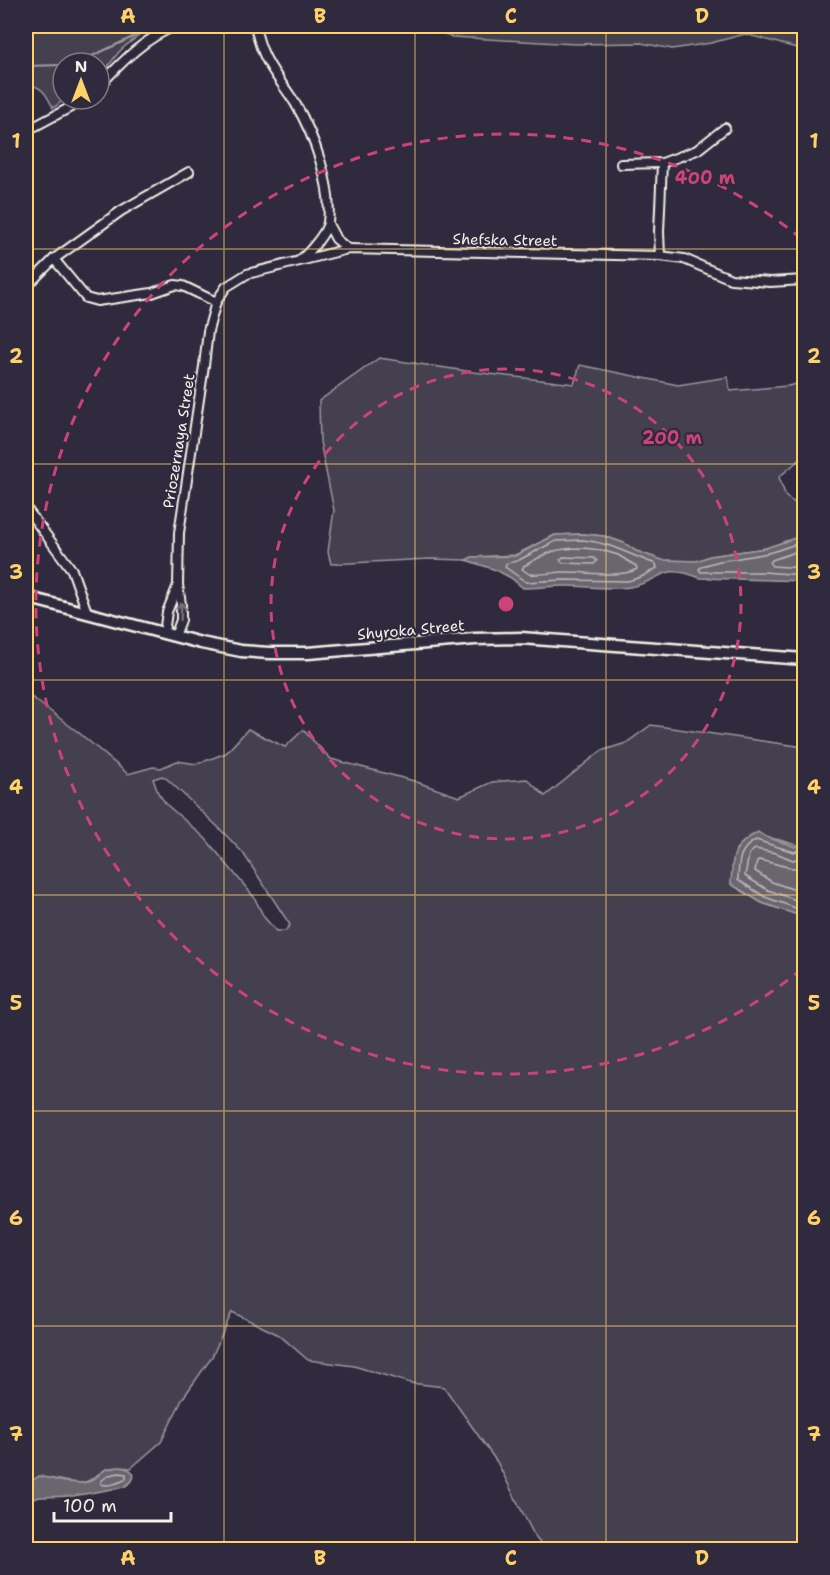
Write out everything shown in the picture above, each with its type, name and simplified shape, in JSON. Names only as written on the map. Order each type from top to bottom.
[{"type":"main road","name":"Shyroka Street","points":[[26,597],[241,651],[308,653],[475,639],[521,638],[804,659]]},
{"type":"street","points":[[111,75],[153,35],[176,26]]},
{"type":"street","points":[[255,26],[263,54],[296,105],[322,163],[326,184],[328,224],[336,239],[348,249]]},
{"type":"street","points":[[26,131],[64,111]]},
{"type":"street","points":[[621,164],[662,163],[697,150],[725,128]]},
{"type":"street","points":[[660,256],[662,163]]},
{"type":"street","points":[[26,283],[33,280],[54,259],[121,211],[189,172]]},
{"type":"street","points":[[298,261],[308,254],[328,224]]},
{"type":"street","name":"Shefska Street","points":[[216,302],[226,287],[247,274],[348,249],[660,256],[684,258],[730,279],[770,282],[804,280]]},
{"type":"street","points":[[54,259],[86,298],[91,300],[152,293],[175,285],[183,286],[216,302]]},
{"type":"street","name":"Priozernaya Street","points":[[178,585],[179,533],[208,331],[216,302]]},
{"type":"street","points":[[26,508],[72,570],[87,612]]},
{"type":"street","points":[[164,633],[167,612],[178,585]]},
{"type":"street","points":[[175,636],[181,620],[178,585]]},
{"type":"shaded area","points":[[26,26],[145,26],[139,35],[111,62],[111,51],[51,51],[51,104],[40,88],[26,85]]},
{"type":"shaded area","points":[[425,26],[804,26],[804,50],[745,34],[711,43],[672,49],[641,43],[575,44],[452,37]]},
{"type":"shaded area","points":[[379,358],[574,384],[580,365],[678,385],[728,377],[730,391],[788,386],[804,382],[804,456],[779,477],[786,497],[804,509],[804,535],[766,548],[710,556],[697,561],[662,560],[604,536],[583,534],[555,535],[515,555],[473,557],[466,560],[430,559],[331,564],[328,552],[334,510],[320,442],[319,401]]},
{"type":"shaded area","points":[[26,693],[128,774],[153,767],[161,768],[177,761],[197,764],[226,753],[248,729],[285,747],[303,730],[331,759],[414,781],[459,797],[492,782],[527,779],[545,796],[601,751],[626,743],[651,725],[804,747],[804,847],[777,839],[764,838],[736,849],[731,884],[762,903],[804,917],[804,1549],[545,1549],[535,1537],[497,1462],[444,1387],[410,1383],[354,1366],[308,1360],[279,1335],[232,1312],[212,1357],[183,1398],[161,1442],[131,1468],[110,1468],[81,1483],[39,1478],[26,1485]],"holes":[[[162,776],[243,853],[290,925],[285,931],[276,931],[264,917],[254,897],[205,838],[167,805],[158,793],[153,779]]]},
{"type":"water","points":[[555,535],[604,536],[662,560],[697,561],[710,556],[766,548],[804,535],[804,581],[700,578],[669,572],[641,584],[622,588],[565,586],[523,588],[496,570],[466,560],[472,557],[515,556]]},
{"type":"water","points":[[758,832],[795,847],[802,842],[804,847],[804,917],[762,903],[731,884],[735,852],[743,842]]},
{"type":"water","points":[[120,1467],[134,1474],[129,1484],[124,1487],[73,1496],[40,1497],[26,1501],[26,1485],[39,1476],[82,1483],[91,1481],[106,1469]]},
{"type":"waterway","points":[[103,51],[150,26]]},
{"type":"waterway","points":[[624,26],[701,26]]},
{"type":"waterway","points":[[26,66],[51,65]]}]
